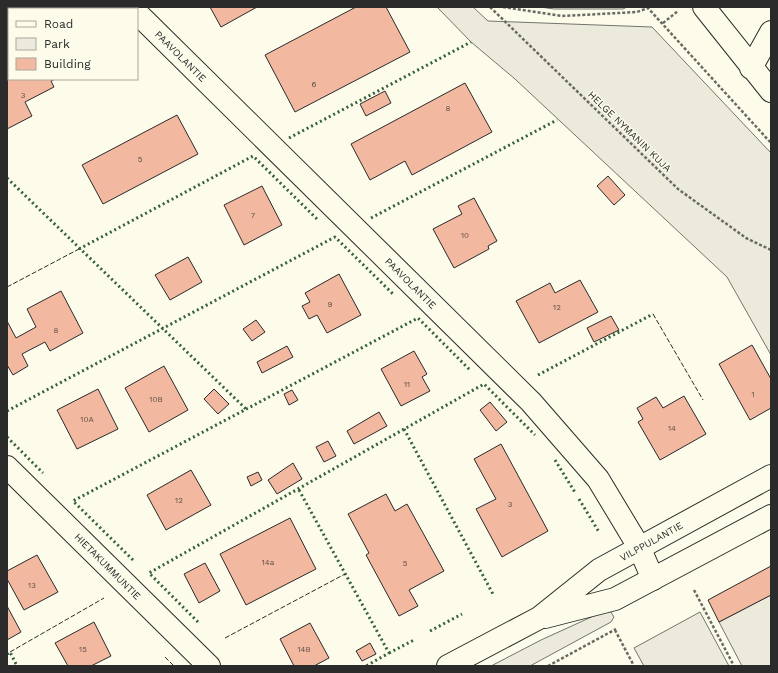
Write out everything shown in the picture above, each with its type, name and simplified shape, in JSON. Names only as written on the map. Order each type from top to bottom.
[{"type":"street","points":[[704,7],[751,68],[771,91]]},
{"type":"street","name":"PAAVOLANTIE","points":[[138,14],[531,402],[598,479],[639,547],[653,579]]},
{"type":"street","points":[[751,68],[771,32]]},
{"type":"street","points":[[751,68],[771,60]]},
{"type":"street","name":"HIETAKUMMUNTIE","points":[[7,467],[209,666]]},
{"type":"street","name":"VILPPULANTIE","points":[[448,666],[538,618],[599,570],[771,476]]},
{"type":"street","name":"VILPPULANTIE","points":[[538,618],[616,599],[771,516]]},
{"type":"path","name":"HELGE NYMANIN KUJA","points":[[490,7],[678,189],[746,238],[771,250]]},
{"type":"path","points":[[503,7],[562,16],[637,12],[647,8],[771,143]]},
{"type":"path","points":[[663,24],[682,7]]},
{"type":"path","points":[[693,589],[734,666]]},
{"type":"path","points":[[615,630],[634,666]]},
{"type":"green space","points":[[437,7],[473,7],[488,21],[652,27],[771,153],[771,355],[727,277],[515,79],[471,42]]},
{"type":"green space","points":[[540,7],[627,7],[623,9],[554,9]]},
{"type":"green space","points":[[609,609],[614,617],[611,622],[530,666],[491,666],[541,640]]},
{"type":"shaded area","points":[[771,595],[771,666],[742,666],[719,622]]},
{"type":"shaded area","points":[[700,612],[729,666],[644,666],[634,648]]},
{"type":"building","points":[[210,7],[257,7],[221,27]]},
{"type":"building","points":[[356,7],[386,7],[410,52],[295,112],[265,55]]},
{"type":"building","points":[[7,72],[8,80],[53,80],[51,81],[54,87],[25,102],[32,116],[7,129]]},
{"type":"building","points":[[465,83],[492,132],[412,175],[405,161],[370,180],[351,144]]},
{"type":"building","points":[[385,91],[391,103],[366,116],[360,104]]},
{"type":"building","points":[[177,115],[198,154],[103,204],[82,165]]},
{"type":"building","points":[[608,176],[625,195],[614,205],[597,186]]},
{"type":"building","points":[[262,186],[282,225],[244,245],[224,205]]},
{"type":"building","points":[[474,198],[497,241],[488,246],[489,249],[454,268],[433,229],[462,214],[458,206]]},
{"type":"building","points":[[188,257],[202,282],[170,300],[155,275]]},
{"type":"building","points":[[339,274],[361,315],[327,333],[317,315],[309,319],[302,306],[310,302],[305,293]]},
{"type":"building","points":[[580,280],[598,312],[539,343],[516,301],[550,283],[555,293]]},
{"type":"building","points":[[61,291],[83,333],[50,351],[45,342],[22,354],[28,366],[13,375],[7,365],[7,321],[16,338],[36,327],[27,309]]},
{"type":"building","points":[[611,316],[619,330],[594,342],[587,328]]},
{"type":"building","points":[[256,320],[265,332],[252,341],[243,329]]},
{"type":"building","points":[[752,345],[771,379],[771,408],[750,420],[719,364]]},
{"type":"building","points":[[287,346],[293,357],[262,373],[257,362]]},
{"type":"building","points":[[414,351],[427,374],[422,377],[430,391],[401,406],[381,369]]},
{"type":"building","points":[[164,366],[188,410],[149,432],[125,388]]},
{"type":"building","points":[[98,389],[118,429],[77,449],[57,410]]},
{"type":"building","points":[[214,389],[229,404],[218,414],[204,399]]},
{"type":"building","points":[[292,390],[298,400],[289,405],[284,394]]},
{"type":"building","points":[[684,396],[706,434],[660,460],[638,422],[643,419],[637,408],[656,397],[663,408]]},
{"type":"building","points":[[490,402],[507,422],[496,431],[480,410]]},
{"type":"building","points":[[379,412],[387,426],[354,444],[347,431]]},
{"type":"building","points":[[328,441],[336,456],[324,462],[316,447]]},
{"type":"building","points":[[501,444],[548,531],[502,557],[476,509],[496,499],[474,459]]},
{"type":"building","points":[[293,463],[302,479],[277,494],[268,480]]},
{"type":"building","points":[[191,470],[211,505],[166,530],[147,495]]},
{"type":"building","points":[[258,472],[262,480],[251,486],[247,477]]},
{"type":"building","points":[[386,494],[395,511],[407,504],[444,571],[409,590],[418,606],[399,616],[366,555],[369,553],[348,514]]},
{"type":"building","points":[[290,518],[316,569],[246,605],[220,554]]},
{"type":"building","points":[[37,555],[58,592],[24,610],[7,579],[7,571]]},
{"type":"building","points":[[205,563],[220,591],[199,603],[184,574]]},
{"type":"building","points":[[771,566],[771,595],[719,622],[708,600]]},
{"type":"building","points":[[7,606],[21,632],[7,640]]},
{"type":"building","points":[[94,622],[111,656],[91,666],[68,666],[55,643]]},
{"type":"building","points":[[310,623],[329,658],[314,666],[294,666],[280,639]]},
{"type":"building","points":[[370,643],[376,654],[362,661],[356,651]]},
{"type":"hedge","points":[[289,138],[471,42]]},
{"type":"hedge","points":[[371,218],[557,120]]},
{"type":"hedge","points":[[79,249],[253,156],[319,221]]},
{"type":"hedge","points":[[7,178],[246,409]]},
{"type":"hedge","points":[[7,411],[335,237],[393,294]]},
{"type":"hedge","points":[[538,375],[653,314]]},
{"type":"hedge","points":[[133,560],[73,501],[418,318],[471,371]]},
{"type":"hedge","points":[[198,622],[149,573],[484,384],[535,435]]},
{"type":"hedge","points":[[404,429],[494,596]]},
{"type":"hedge","points":[[7,437],[43,473]]},
{"type":"hedge","points":[[555,460],[576,494]]},
{"type":"hedge","points":[[299,490],[389,653],[366,666]]},
{"type":"hedge","points":[[579,499],[599,532]]},
{"type":"hedge","points":[[430,631],[462,614]]},
{"type":"hedge","points":[[389,653],[414,640]]},
{"type":"hedge","points":[[7,654],[10,652],[17,666]]},
{"type":"fence","points":[[7,287],[79,249]]},
{"type":"fence","points":[[653,314],[703,400]]},
{"type":"fence","points":[[225,638],[345,574]]},
{"type":"fence","points":[[10,652],[104,598]]},
{"type":"fence","points":[[165,657],[174,666]]}]
